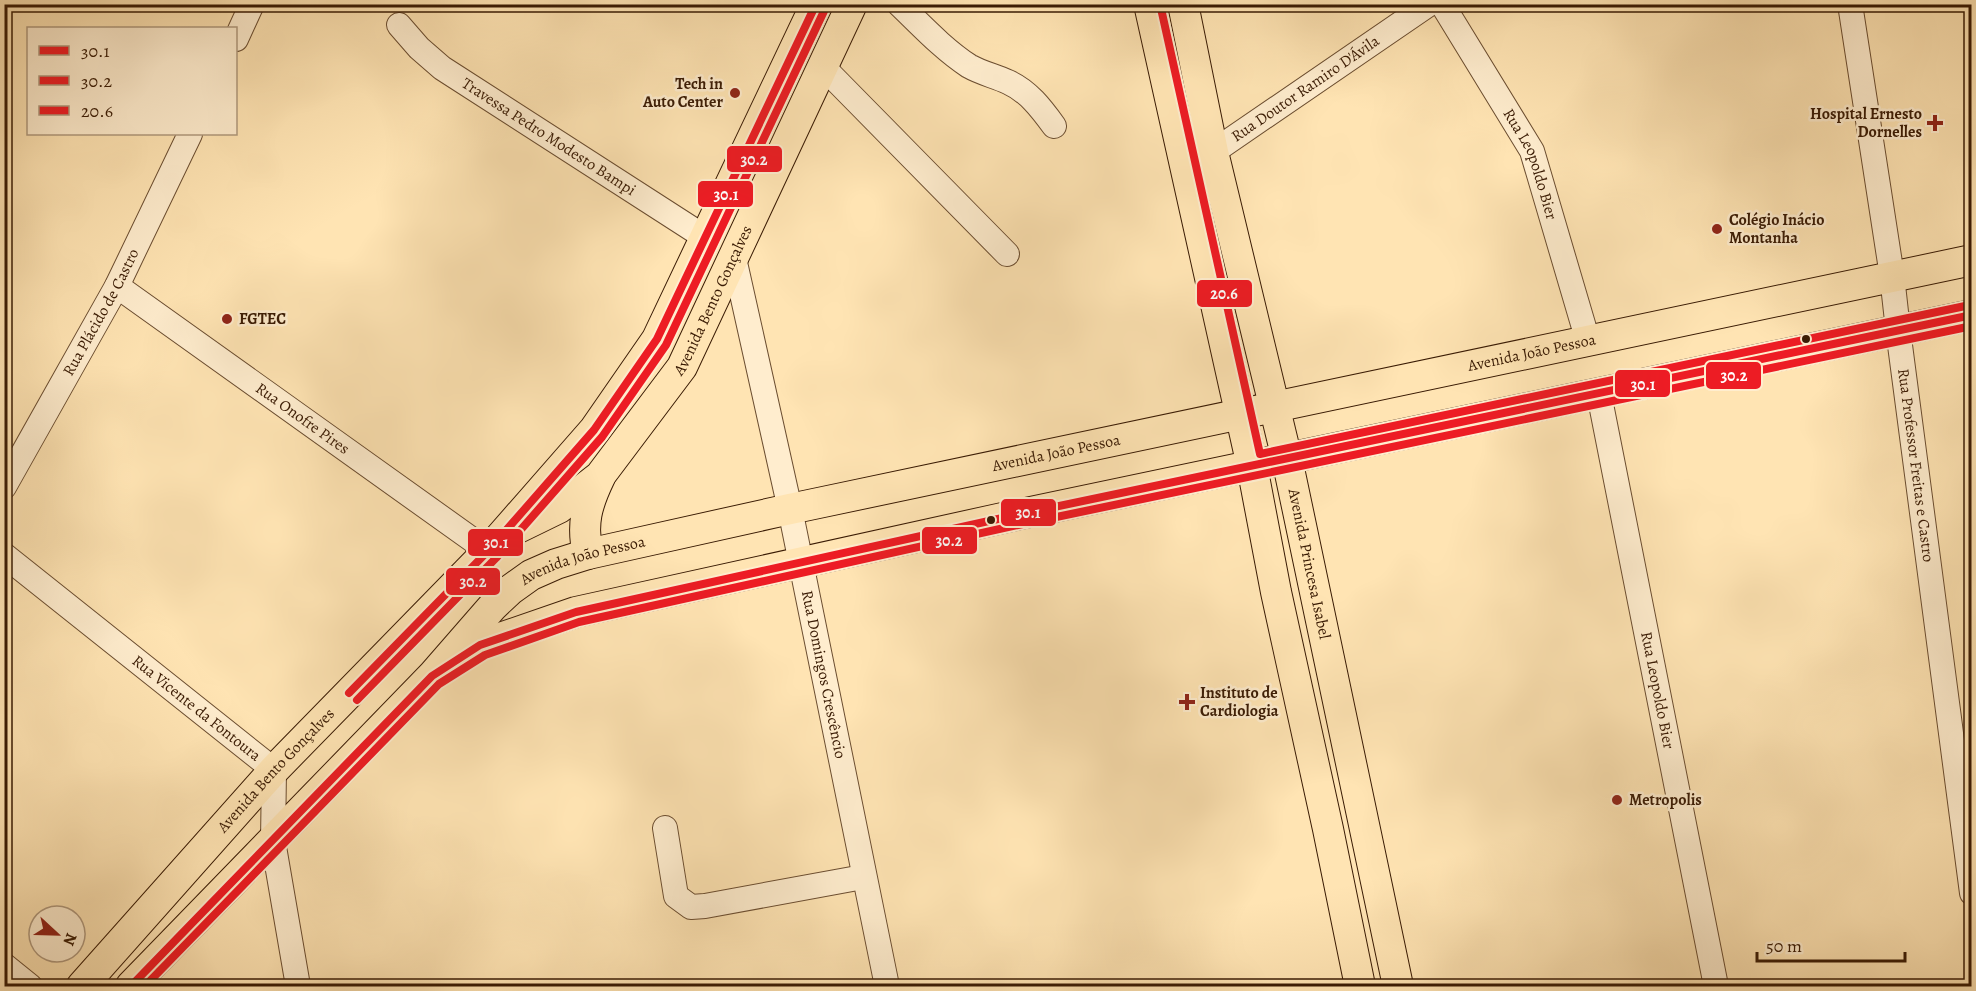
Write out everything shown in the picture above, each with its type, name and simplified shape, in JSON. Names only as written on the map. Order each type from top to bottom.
[{"type":"main road","name":"Avenida Bento Gonçalves","points":[[82,987],[274,770],[494,544],[594,430],[657,339],[816,4]]},
{"type":"main road","name":"Avenida Bento Gonçalves","points":[[494,544],[559,508],[600,476],[682,367],[852,4]]},
{"type":"main road","points":[[1149,4],[1252,466],[1276,592],[1329,829],[1360,987]]},
{"type":"main road","name":"Avenida Princesa Isabel","points":[[1183,4],[1213,152],[1287,459],[1398,987]]},
{"type":"main road","name":"Avenida João Pessoa","points":[[432,676],[493,606],[510,590],[531,575],[588,554],[789,509],[1971,260]]},
{"type":"main road","points":[[131,987],[432,676],[480,645],[576,612],[1027,513],[1971,315]]},
{"type":"main road","points":[[588,554],[584,538],[585,516],[600,476]]},
{"type":"street","points":[[237,37],[252,4]]},
{"type":"street","points":[[899,4],[953,55],[971,67],[1008,82],[1021,90],[1038,104],[1054,126]]},
{"type":"street","name":"Rua Doutor Ramiro D'Ávila","points":[[1213,152],[1430,4]]},
{"type":"street","name":"Rua Leopoldo Bier","points":[[1442,4],[1532,151],[1588,340]]},
{"type":"street","name":"Rua Professor Freitas e Castro","points":[[1850,4],[1892,276],[1966,806],[1971,893]]},
{"type":"street","name":"Travessa Pedro Modesto Bampi","points":[[399,25],[419,48],[442,68],[706,238]]},
{"type":"street","points":[[823,68],[1007,254]]},
{"type":"street","name":"Rua Plácido de Castro","points":[[4,487],[117,286],[190,135]]},
{"type":"street","name":"Rua Domingos Crescêncio","points":[[734,258],[789,509],[887,987]]},
{"type":"street","name":"Rua Onofre Pires","points":[[117,286],[494,544]]},
{"type":"street","name":"Rua Leopoldo Bier","points":[[1599,394],[1716,987]]},
{"type":"street","name":"Rua Vicente da Fontoura","points":[[4,555],[274,770],[273,841],[298,987]]},
{"type":"street","points":[[665,828],[676,896],[691,906],[705,906],[863,877]]},
{"type":"street","points":[[4,965],[30,987]]},
{"type":"transit line","name":"30.1","points":[[349,693],[488,551],[594,430],[657,339],[816,4]]},
{"type":"transit line","name":"20.6","points":[[1160,4],[1260,454],[1970,305]]},
{"type":"transit line","name":"30.2","points":[[357,700],[496,558],[602,437],[666,345],[825,9]]},
{"type":"transit line","name":"30.1","points":[[131,986],[432,676],[480,645],[576,612],[1016,515],[1972,315]]},
{"type":"transit line","name":"30.2","points":[[145,986],[439,684],[485,655],[579,622],[1018,525],[1972,326]]},
{"type":"place","name":"Tech in Auto Center","points":[[735,93]]},
{"type":"place","name":"Hospital Ernesto Dornelles","points":[[1935,123]]},
{"type":"place","name":"Colégio Inácio Montanha","points":[[1717,229]]},
{"type":"place","name":"FGTEC","points":[[227,319]]},
{"type":"place","name":"Instituto de Cardiologia","points":[[1187,702]]},
{"type":"place","name":"Metropolis","points":[[1617,800]]}]
